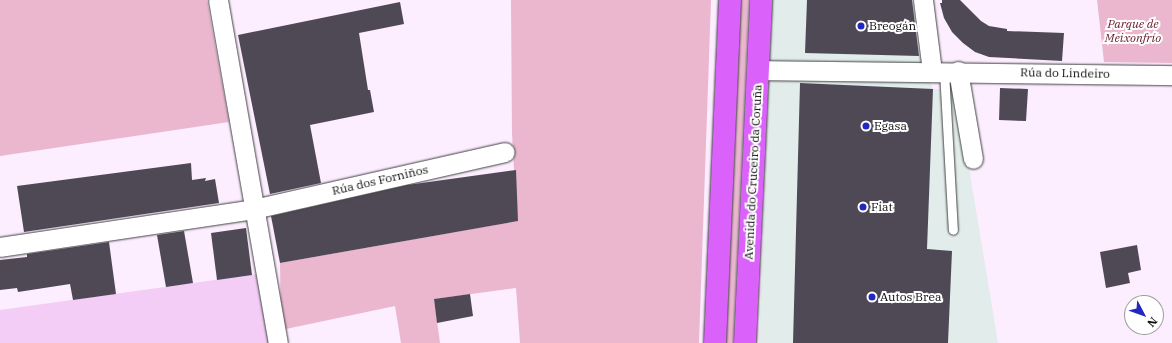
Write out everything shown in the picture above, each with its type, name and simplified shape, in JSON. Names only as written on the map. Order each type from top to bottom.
[{"type":"main road","points":[[715,343],[730,0]]},
{"type":"main road","name":"Avenida do Cruceiro da Coruña","points":[[745,343],[760,0]]},
{"type":"street","points":[[218,0],[278,343]]},
{"type":"street","points":[[923,0],[972,159]]},
{"type":"street","name":"Rúa do Lindeiro","points":[[758,70],[945,71],[1172,75]]},
{"type":"street","name":"Rúa dos Forniños","points":[[0,247],[254,209],[506,152]]},
{"type":"lane","points":[[945,71],[953,230]]},
{"type":"shaded area","points":[[772,0],[913,0],[920,56],[933,89],[956,89],[998,343],[759,343]]},
{"type":"shaded area","points":[[258,274],[271,343],[0,343],[0,310]]},
{"type":"green space","points":[[0,0],[207,0],[229,122],[0,156]]},
{"type":"green space","points":[[511,0],[711,0],[699,343],[520,343],[516,288],[434,299],[440,343],[401,343],[395,306],[281,330],[280,263],[517,221],[512,134]]},
{"type":"green space","points":[[741,0],[749,0],[733,343],[726,343]]},
{"type":"green space","name":"Parque de Meixonfrío","points":[[1097,0],[1172,0],[1172,63],[1104,62]]},
{"type":"building","name":"Breogán","points":[[807,0],[912,0],[919,56],[805,53]]},
{"type":"building","points":[[942,0],[960,0],[981,21],[989,26],[1007,29],[1007,31],[1064,33],[1062,61],[989,57],[975,52],[952,32],[944,18],[940,3],[942,3]]},
{"type":"building","points":[[400,2],[404,24],[359,33],[368,90],[370,90],[374,112],[310,125],[321,183],[270,194],[238,35]]},
{"type":"building","points":[[800,83],[933,89],[927,249],[952,251],[948,343],[793,343]]},
{"type":"building","points":[[1000,88],[1028,89],[1026,121],[999,120]]},
{"type":"building","points":[[191,163],[192,180],[206,178],[205,181],[215,179],[219,203],[24,232],[17,186]]},
{"type":"building","points":[[516,170],[518,221],[280,263],[271,216],[407,185]]},
{"type":"building","points":[[246,228],[252,275],[217,280],[211,233]]},
{"type":"building","points":[[184,231],[193,283],[166,287],[157,235]]},
{"type":"building","points":[[109,242],[116,294],[73,300],[70,284],[18,292],[17,288],[0,290],[0,260],[27,257],[27,254]]},
{"type":"building","points":[[1137,245],[1141,270],[1128,273],[1130,283],[1106,288],[1100,252]]},
{"type":"building","points":[[470,294],[473,316],[437,323],[434,299]]},
{"type":"place","name":"Breogán","points":[[861,26]]},
{"type":"place","name":"Egasa","points":[[866,126]]},
{"type":"place","name":"Fiat","points":[[863,207]]},
{"type":"place","name":"Autos Brea","points":[[872,297]]}]
